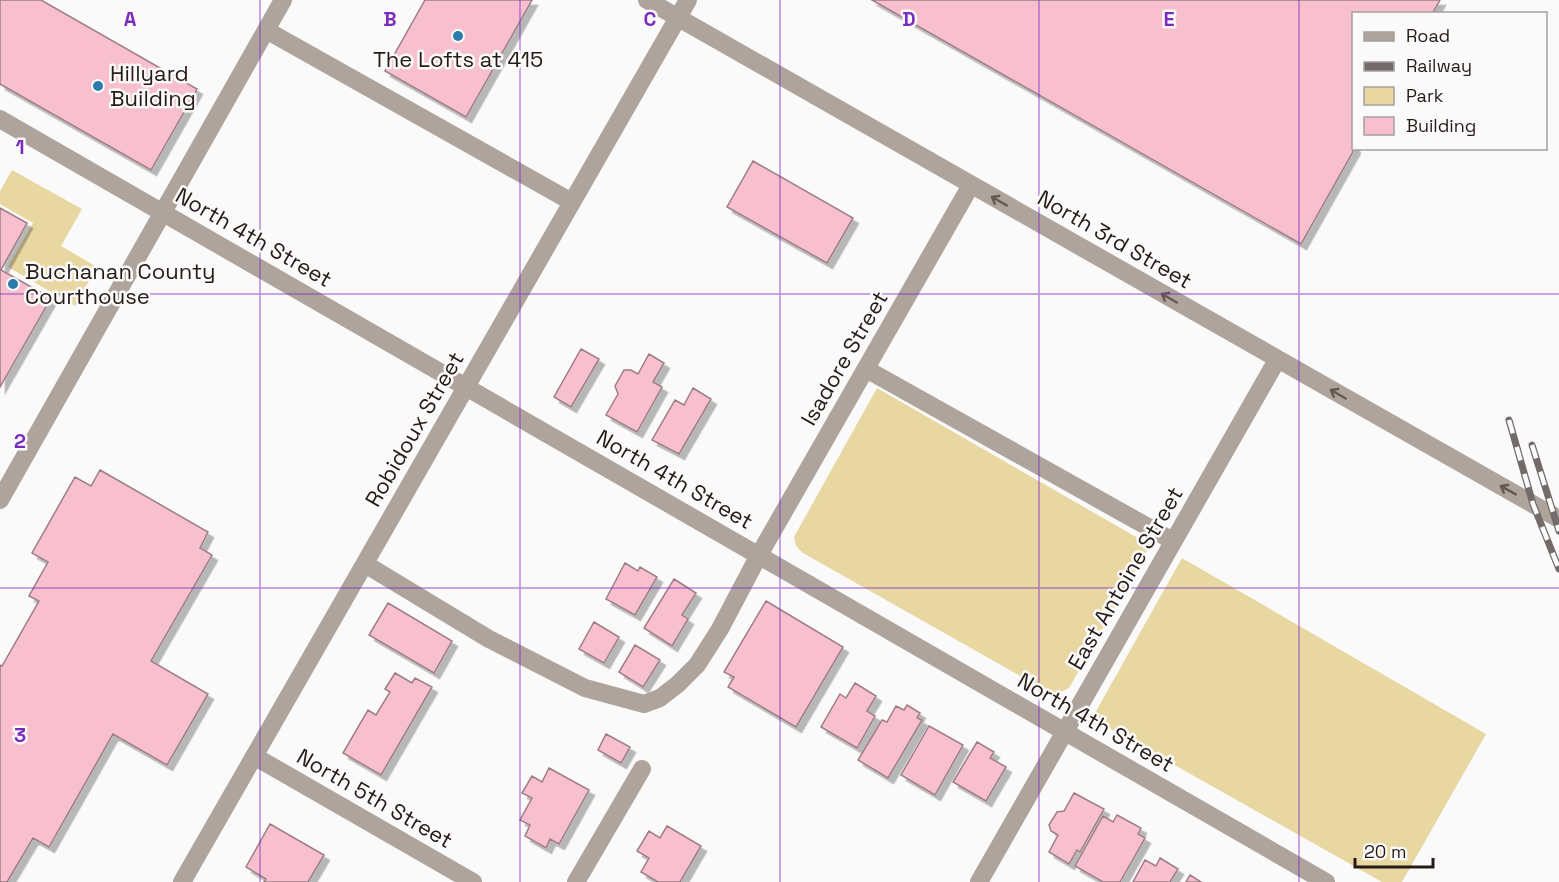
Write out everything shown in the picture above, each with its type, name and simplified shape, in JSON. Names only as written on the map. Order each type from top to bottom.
[{"type":"street","points":[[0,500],[283,0]]},
{"type":"street","name":"North 3rd Street","points":[[647,0],[1559,519]]},
{"type":"street","name":"Robidoux Street","points":[[182,882],[688,0]]},
{"type":"street","points":[[266,30],[572,202]]},
{"type":"street","name":"North 4th Street","points":[[0,118],[1326,882]]},
{"type":"street","name":"Isadore Street","points":[[365,564],[489,639],[585,688],[644,704],[660,698],[697,665],[720,629],[759,555],[971,185]]},
{"type":"street","name":"East Antoine Street","points":[[979,882],[1277,360]]},
{"type":"street","points":[[866,369],[1173,541]]},
{"type":"street","name":"North 5th Street","points":[[254,756],[473,882]]},
{"type":"street","points":[[576,882],[642,769]]},
{"type":"green space","points":[[12,170],[82,209],[61,246],[97,267],[75,306],[8,267],[33,223],[0,204],[0,191]]},
{"type":"green space","points":[[877,388],[1150,545],[1069,688],[1059,693],[1050,693],[803,553],[796,546],[794,537]]},
{"type":"green space","points":[[1182,558],[1486,734],[1402,882],[1382,882],[1100,723],[1095,713]]},
{"type":"building","name":"Hillyard Building","points":[[0,0],[41,0],[197,89],[151,170],[0,84]]},
{"type":"building","name":"The Lofts at 415","points":[[425,0],[532,0],[466,117],[385,71]]},
{"type":"building","points":[[872,0],[1440,0],[1433,12],[1352,12],[1352,150],[1354,150],[1301,244]]},
{"type":"building","points":[[753,161],[853,218],[827,263],[727,207]]},
{"type":"building","name":"Buchanan County Courthouse","points":[[0,208],[27,223],[1,270],[51,298],[0,387]]},
{"type":"building","points":[[581,349],[599,359],[571,407],[554,397]]},
{"type":"building","points":[[649,354],[664,363],[653,382],[662,387],[637,432],[606,415],[618,394],[615,386],[624,370],[631,370],[638,374]]},
{"type":"building","points":[[693,388],[711,399],[679,454],[652,440],[675,400],[684,405]]},
{"type":"building","points":[[100,470],[208,532],[200,548],[212,555],[151,661],[208,694],[167,765],[113,734],[49,847],[33,838],[7,882],[0,882],[0,665],[2,666],[39,601],[29,596],[48,562],[32,553],[75,477],[91,486]]},
{"type":"building","points":[[625,563],[638,571],[640,567],[657,577],[635,615],[606,599]]},
{"type":"building","points":[[674,579],[696,593],[682,615],[688,619],[672,646],[644,628]]},
{"type":"building","points":[[766,601],[843,647],[796,727],[728,687],[734,677],[724,672]]},
{"type":"building","points":[[388,603],[452,641],[434,673],[369,635]]},
{"type":"building","points":[[594,622],[619,637],[604,663],[579,649]]},
{"type":"building","points":[[635,645],[660,660],[643,687],[619,672]]},
{"type":"building","points":[[395,673],[412,683],[415,678],[432,687],[381,775],[343,753],[368,710],[376,715],[390,692],[385,689]]},
{"type":"building","points":[[855,683],[876,696],[867,711],[875,716],[857,748],[821,727],[840,694],[846,698]]},
{"type":"building","points":[[907,705],[920,713],[917,718],[922,720],[888,778],[858,760],[882,720],[887,722],[896,706],[904,710]]},
{"type":"building","points":[[929,726],[963,745],[935,795],[901,775]]},
{"type":"building","points":[[606,734],[630,747],[621,763],[598,750]]},
{"type":"building","points":[[977,742],[994,752],[990,758],[1006,767],[986,801],[953,782]]},
{"type":"building","points":[[549,768],[589,790],[559,844],[550,839],[546,848],[525,836],[530,825],[520,820],[532,798],[522,793],[532,776],[542,782]]},
{"type":"building","points":[[1074,793],[1104,809],[1080,852],[1077,850],[1069,864],[1049,852],[1058,835],[1051,831],[1049,825],[1057,812],[1064,811]]},
{"type":"building","points":[[1117,815],[1141,828],[1138,834],[1145,838],[1120,882],[1103,882],[1075,866],[1103,816],[1113,822]]},
{"type":"building","points":[[270,824],[324,855],[308,882],[264,882],[266,879],[246,867]]},
{"type":"building","points":[[667,826],[701,846],[680,882],[658,882],[641,872],[649,858],[637,851],[649,831],[660,838]]},
{"type":"building","points":[[1160,858],[1178,869],[1170,882],[1133,882],[1145,860],[1156,866]]},
{"type":"building","points":[[1190,875],[1201,882],[1186,882]]},
{"type":"railway","points":[[1509,420],[1533,504],[1559,569]]},
{"type":"railway","points":[[1532,445],[1559,531]]},
{"type":"place","name":"The Lofts at 415","points":[[458,36]]},
{"type":"place","name":"Hillyard Building","points":[[98,86]]},
{"type":"place","name":"Buchanan County Courthouse","points":[[13,284]]}]
